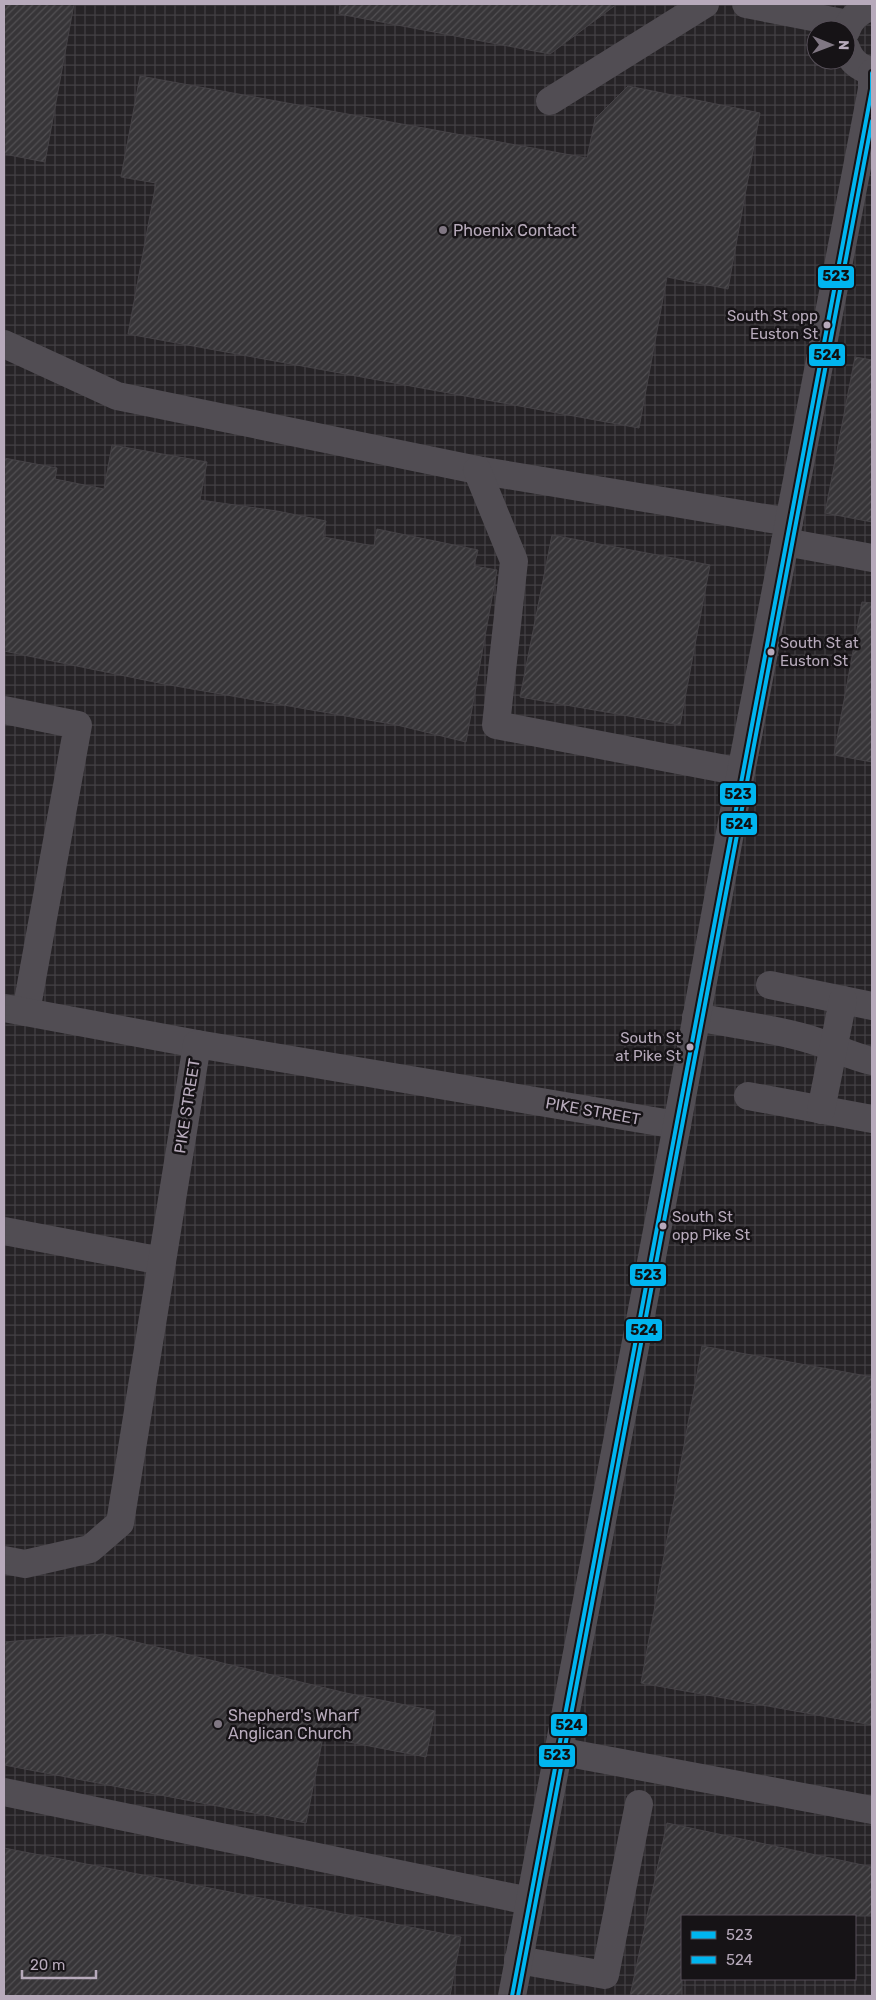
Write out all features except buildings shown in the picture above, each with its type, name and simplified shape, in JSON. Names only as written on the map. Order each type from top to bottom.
[{"type":"street","points":[[550,101],[705,4]]},
{"type":"street","points":[[746,4],[806,22]]},
{"type":"street","points":[[856,20],[862,10],[872,7]]},
{"type":"street","points":[[512,1996],[677,1125],[741,772],[872,89],[872,73],[856,64]]},
{"type":"street","points":[[4,344],[116,396],[787,532],[872,558]]},
{"type":"street","points":[[477,470],[514,562],[496,725],[741,772]]},
{"type":"street","points":[[4,710],[78,725],[15,1010],[197,1044]]},
{"type":"street","points":[[770,985],[872,1006]]},
{"type":"street","points":[[821,1110],[843,1000]]},
{"type":"street","points":[[696,1017],[794,1035],[872,1061]]},
{"type":"street","name":"PIKE STREET","points":[[4,1560],[25,1564],[90,1549],[120,1523],[197,1044],[677,1125]]},
{"type":"street","points":[[748,1096],[872,1119]]},
{"type":"street","points":[[4,1231],[162,1261]]},
{"type":"street","points":[[558,1751],[872,1810]]},
{"type":"street","points":[[4,1792],[529,1901]]},
{"type":"street","points":[[518,1960],[603,1986],[639,1804]]},
{"type":"shaded area","points":[[4,4],[872,4],[872,1996],[4,1996]]},
{"type":"transit line","name":"523","points":[[512,1996],[872,89],[872,73]]},
{"type":"transit line","name":"524","points":[[518,1996],[872,121]]},
{"type":"place","name":"Phoenix Contact","points":[[443,230]]},
{"type":"place","name":"South St opp Euston St","points":[[827,325]]},
{"type":"place","name":"South St at Euston St","points":[[771,652]]},
{"type":"place","name":"South St at Pike St","points":[[690,1047]]},
{"type":"place","name":"South St opp Pike St","points":[[663,1226]]},
{"type":"place","name":"Shepherd's Wharf Anglican Church","points":[[218,1724]]}]
